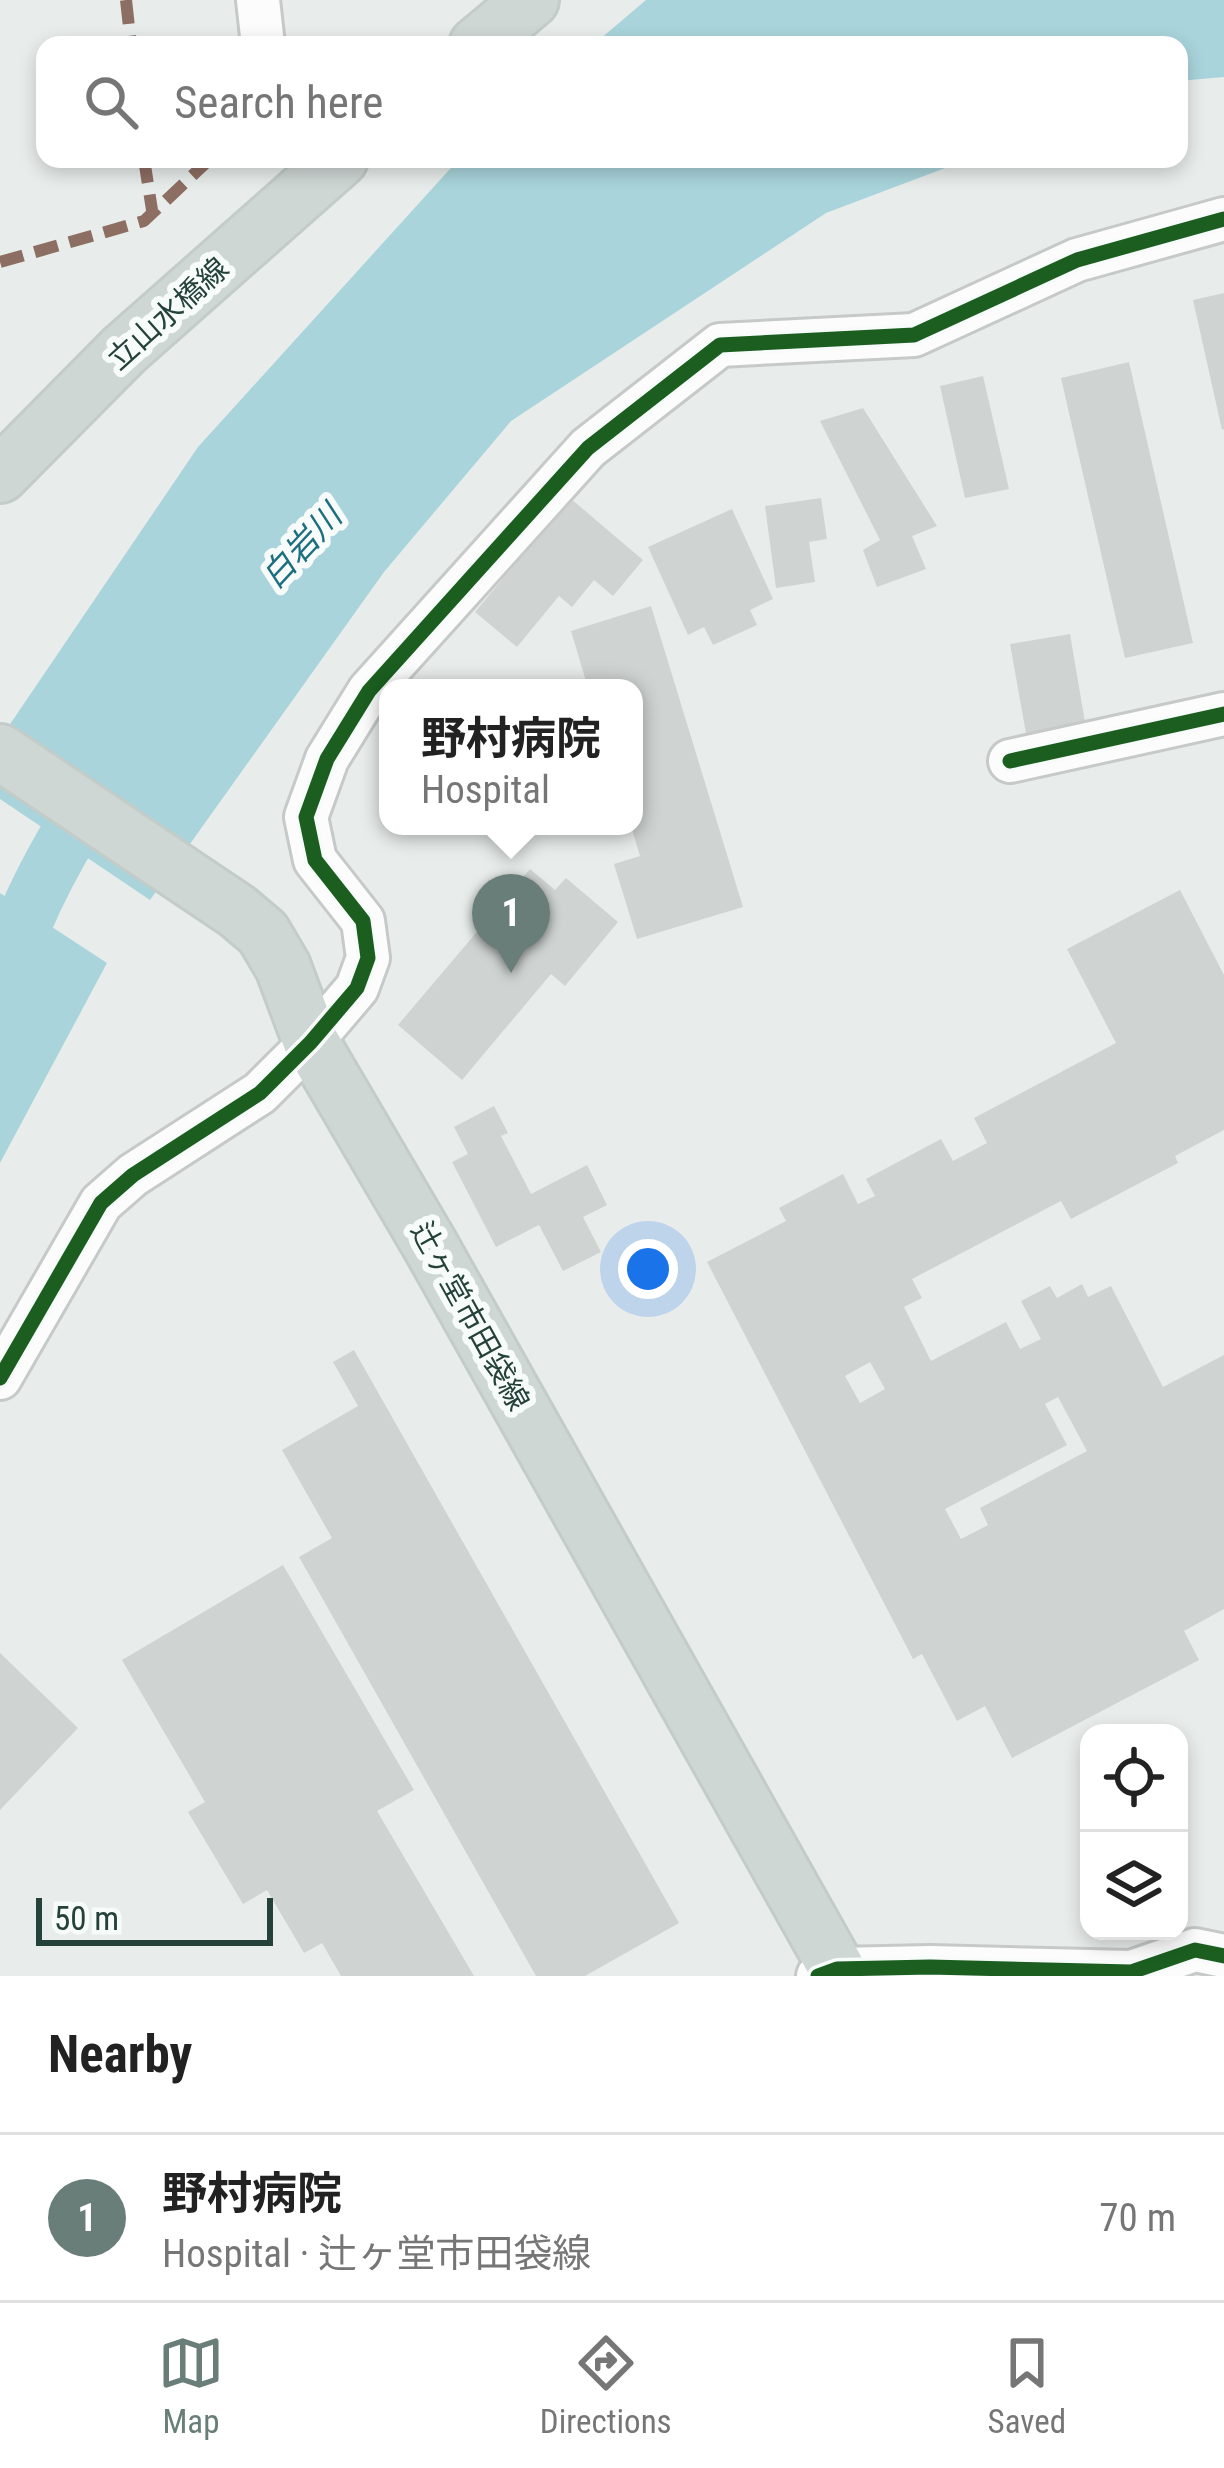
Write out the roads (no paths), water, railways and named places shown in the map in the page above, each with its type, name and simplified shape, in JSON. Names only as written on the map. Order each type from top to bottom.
[{"type":"main road","points":[[488,36],[531,0]]},
{"type":"main road","name":"立山水橋線","points":[[0,475],[317,168]]},
{"type":"main road","name":"辻ヶ堂市田袋線","points":[[0,752],[237,910],[263,933],[284,967],[311,1042],[410,1209],[832,1974]]},
{"type":"street","points":[[258,0],[261,36]]},
{"type":"street","points":[[380,679],[589,448],[720,345],[914,335],[1077,260],[1224,219]]},
{"type":"street","points":[[0,1378],[101,1203],[133,1175],[260,1093],[357,988],[368,958],[363,921],[315,860],[306,817],[326,759],[379,680]]},
{"type":"street","points":[[1010,761],[1224,713]]},
{"type":"street","points":[[832,1974],[1131,1972],[1195,1950],[1224,1956]]},
{"type":"water","points":[[646,0],[1224,0],[1224,77],[1188,80],[1188,36],[604,36]]},
{"type":"water","points":[[451,168],[945,168],[826,213],[511,421],[384,572],[150,900],[0,799],[0,739],[198,447]]},
{"type":"water","points":[[0,893],[107,963],[0,1163]]},
{"type":"waterway","name":"白岩川","points":[[0,985],[46,876],[108,777]]},
{"type":"place","name":"野村病院","points":[[511,973]]}]
